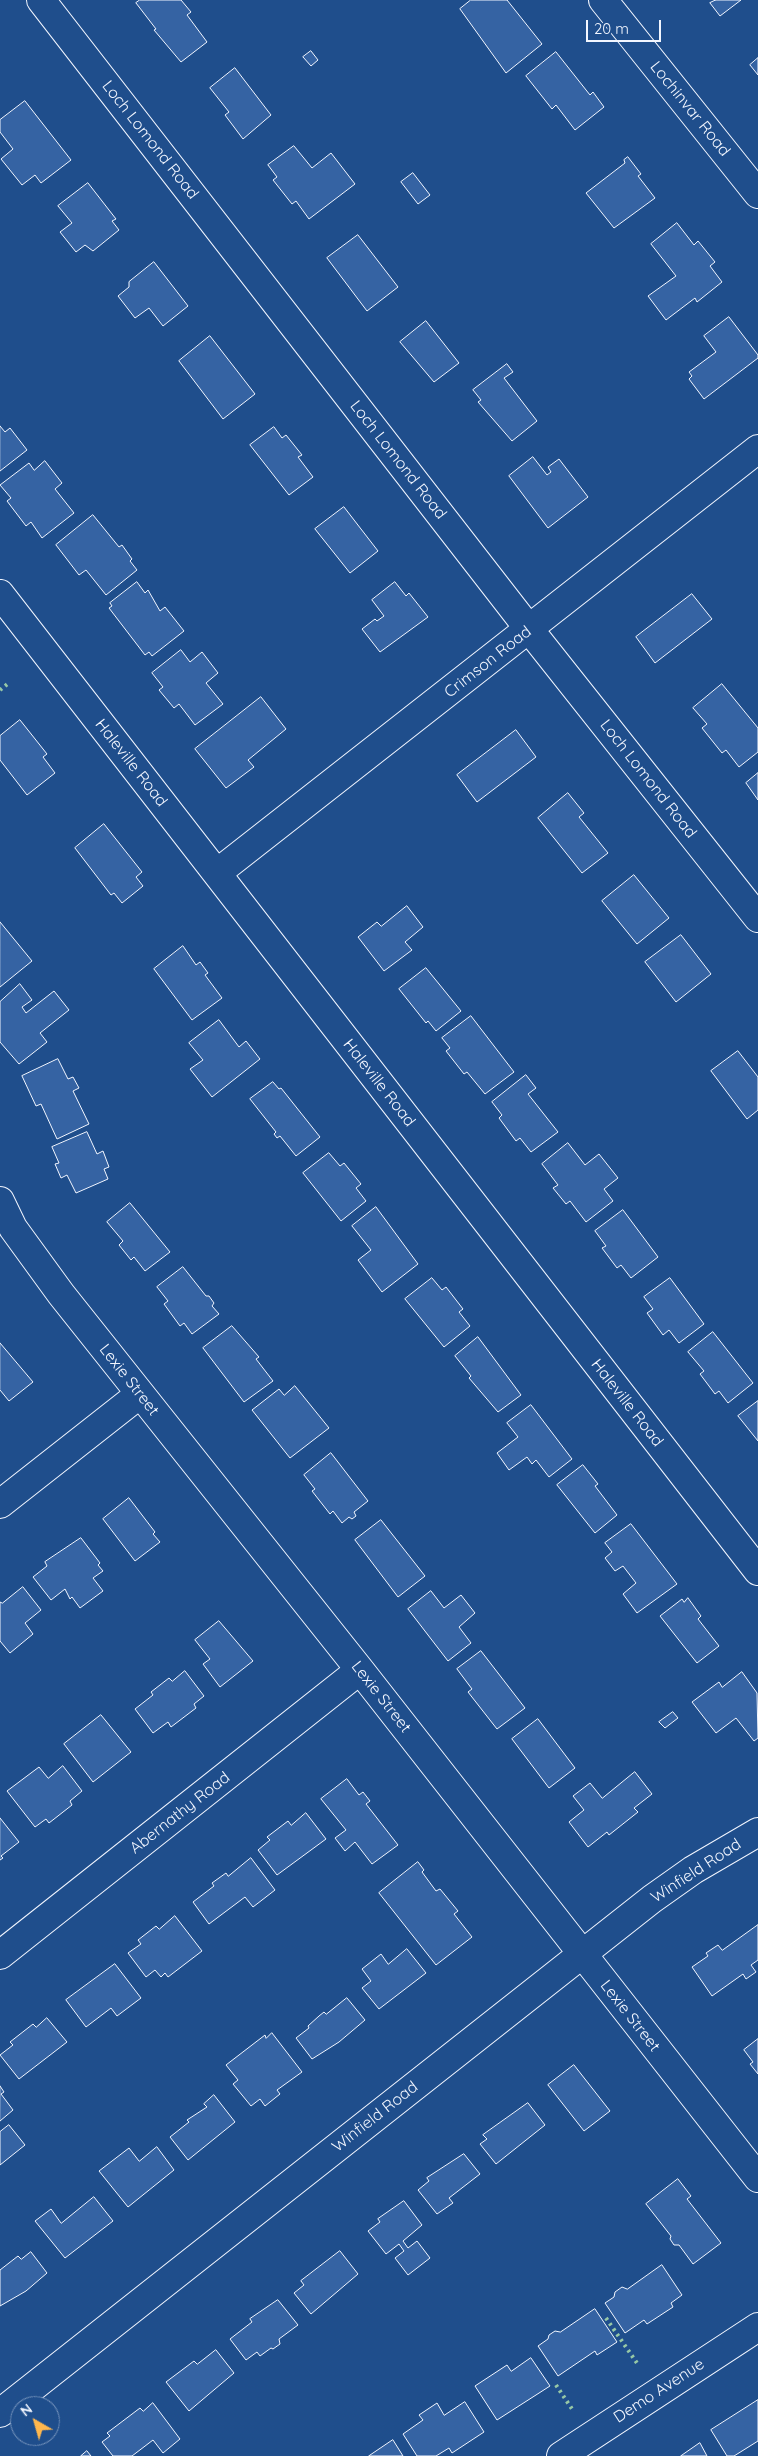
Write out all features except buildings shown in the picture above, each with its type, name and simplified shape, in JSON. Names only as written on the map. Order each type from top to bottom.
[{"type":"street","name":"Loch Lomond Road","points":[[41,0],[529,630],[758,918]]},
{"type":"street","name":"Lochinvar Road","points":[[604,0],[758,194]]},
{"type":"street","name":"Crimson Road","points":[[217,873],[758,449]]},
{"type":"street","name":"Haleville Road","points":[[0,594],[758,1571]]},
{"type":"street","name":"Lexie Street","points":[[3,1208],[61,1294],[360,1670],[758,2178]]},
{"type":"street","points":[[0,1504],[140,1394]]},
{"type":"street","name":"Abernathy Road","points":[[0,1955],[360,1670]]},
{"type":"street","name":"Winfield Road","points":[[0,2413],[581,1954],[693,1870],[758,1832]]},
{"type":"street","name":"Demo Avenue","points":[[561,2456],[758,2326]]},
{"type":"hedge","points":[[0,690],[10,682]]},
{"type":"hedge","points":[[606,2318],[639,2366]]},
{"type":"hedge","points":[[556,2385],[574,2412]]}]
